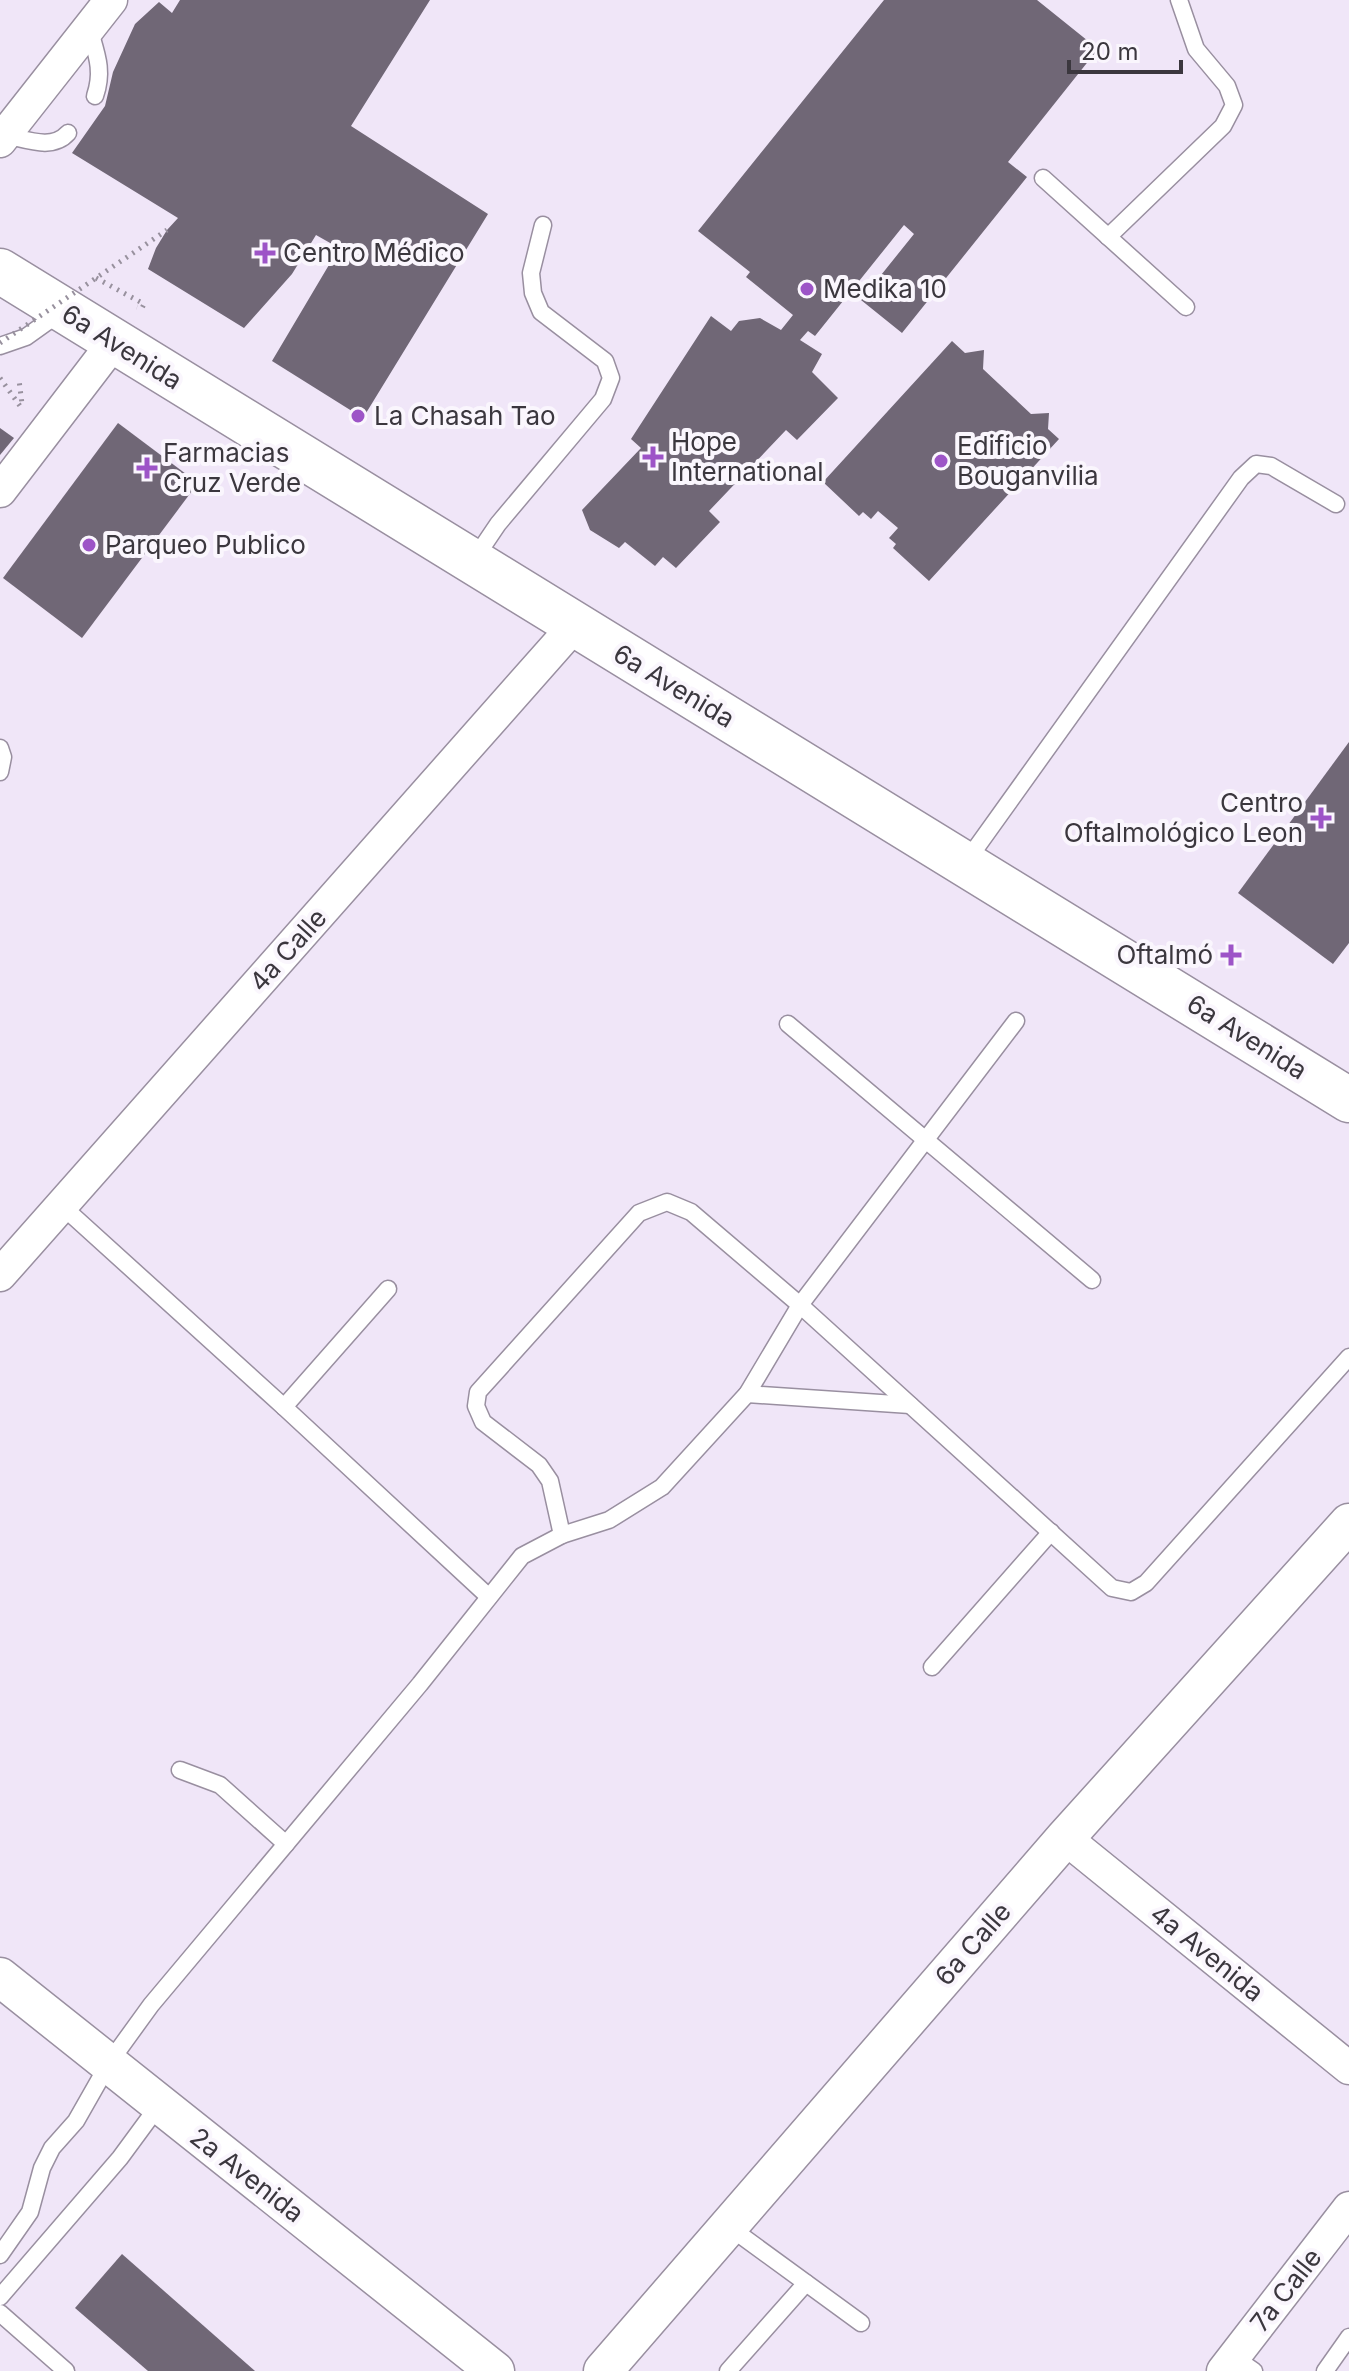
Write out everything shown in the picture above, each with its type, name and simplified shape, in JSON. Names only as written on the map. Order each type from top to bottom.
[{"type":"main road","name":"6a Avenida","points":[[0,271],[1349,1100]]},
{"type":"street","points":[[2,138],[111,0]]},
{"type":"street","points":[[0,491],[114,342]]},
{"type":"street","name":"4a Calle","points":[[0,1275],[575,625]]},
{"type":"street","name":"6a Calle","points":[[616,2367],[728,2226],[1065,1838],[1349,1523]]},
{"type":"street","name":"4a Avenida","points":[[1065,1838],[1349,2068]]},
{"type":"street","name":"2a Avenida","points":[[0,1977],[495,2371]]},
{"type":"street","name":"7a Calle","points":[[1237,2366],[1349,2208]]},
{"type":"lane","points":[[1108,237],[1223,126],[1234,105],[1227,86],[1196,49],[1179,0]]},
{"type":"lane","points":[[89,28],[101,69],[95,96]]},
{"type":"lane","points":[[2,138],[50,144],[61,141],[68,133]]},
{"type":"lane","points":[[1043,178],[1186,307]]},
{"type":"lane","points":[[472,562],[498,524],[603,399],[611,378],[605,361],[541,312],[533,293],[531,273],[543,225]]},
{"type":"lane","points":[[0,344],[26,337],[63,311]]},
{"type":"lane","points":[[965,863],[1241,478],[1256,464],[1271,466],[1336,504]]},
{"type":"lane","points":[[0,748],[3,757],[0,772]]},
{"type":"lane","points":[[0,2255],[30,2212],[42,2168],[52,2148],[76,2121],[109,2063],[151,2005],[420,1684],[522,1556],[562,1535],[609,1520],[662,1487],[747,1394],[800,1305],[1016,1021]]},
{"type":"lane","points":[[788,1024],[1092,1280]]},
{"type":"lane","points":[[562,1535],[550,1481],[539,1465],[483,1422],[476,1406],[478,1392],[639,1213],[667,1202],[691,1212],[800,1305],[1112,1588],[1131,1592],[1146,1583],[1349,1357]]},
{"type":"lane","points":[[61,1205],[489,1597]]},
{"type":"lane","points":[[284,1407],[388,1289]]},
{"type":"lane","points":[[747,1394],[910,1405]]},
{"type":"lane","points":[[932,1667],[1051,1532]]},
{"type":"lane","points":[[180,1770],[220,1785],[286,1844]]},
{"type":"lane","points":[[0,2297],[120,2158],[159,2105]]},
{"type":"lane","points":[[728,2226],[861,2323]]},
{"type":"lane","points":[[728,2371],[806,2283]]},
{"type":"lane","points":[[0,2313],[66,2371]]},
{"type":"lane","points":[[1325,2371],[1349,2337]]},
{"type":"path","points":[[0,344],[167,230]]},
{"type":"path","points":[[96,278],[119,291]]},
{"type":"path","points":[[0,378],[20,406],[19,380]]},
{"type":"building","name":"Centro Médico","points":[[180,0],[430,0],[351,126],[488,214],[363,418],[272,361],[339,248],[316,235],[292,274],[244,328],[148,269],[156,248],[178,218],[72,153],[105,106],[113,72],[135,24],[159,2],[172,13]]},
{"type":"building","name":"Medika 10","points":[[884,0],[1037,0],[1098,49],[1008,162],[1027,177],[902,333],[861,300],[914,234],[904,225],[815,336],[808,331],[800,340],[822,354],[812,372],[838,398],[797,440],[786,430],[709,511],[720,522],[676,568],[663,557],[655,566],[625,542],[619,548],[590,530],[582,510],[641,448],[631,439],[711,316],[731,331],[739,321],[760,318],[781,330],[793,315],[746,277],[750,272],[698,231]]},
{"type":"building","name":"Edificio Bouganvilia","points":[[952,341],[965,353],[984,350],[983,369],[1031,414],[1049,413],[1048,429],[1059,439],[929,581],[893,548],[896,544],[889,538],[898,528],[878,511],[871,519],[863,512],[859,516],[823,482]]},
{"type":"building","name":"Parqueo Publico","points":[[118,423],[198,483],[82,638],[3,578]]},
{"type":"building","points":[[0,428],[14,438],[0,455]]},
{"type":"building","name":"Centro Oftalmológico Leon","points":[[1349,742],[1349,943],[1333,964],[1238,893]]},
{"type":"building","points":[[122,2254],[255,2371],[148,2371],[75,2308]]},
{"type":"place","name":"Centro Médico","points":[[265,253]]},
{"type":"place","name":"Medika 10","points":[[807,289]]},
{"type":"place","name":"La Chasah Tao","points":[[358,416]]},
{"type":"place","name":"Hope International","points":[[653,457]]},
{"type":"place","name":"Edificio Bouganvilia","points":[[941,461]]},
{"type":"place","name":"Farmacias Cruz Verde","points":[[147,468]]},
{"type":"place","name":"Parqueo Publico","points":[[89,545]]},
{"type":"place","name":"Centro Oftalmológico Leon","points":[[1321,818]]},
{"type":"place","name":"Oftalmó","points":[[1231,955]]}]
